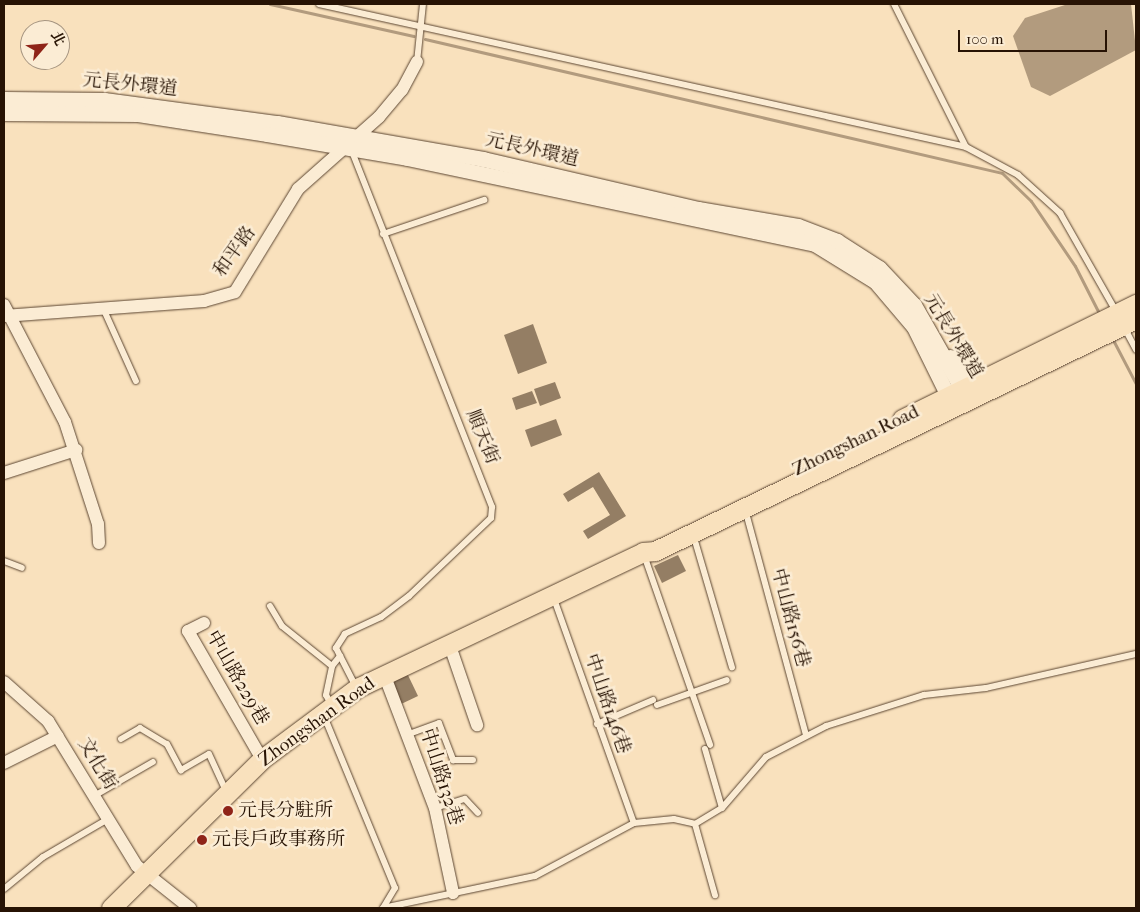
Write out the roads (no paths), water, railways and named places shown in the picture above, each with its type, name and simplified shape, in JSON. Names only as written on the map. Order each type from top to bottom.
[{"type":"main road","points":[[1076,340],[1126,319],[1136,304]]},
{"type":"main road","name":"Zhongshan Road","points":[[111,908],[262,759],[356,688],[643,552],[655,551],[745,508],[1076,340]]},
{"type":"main road","name":"Zhongshan Road","points":[[643,552],[649,542],[959,399],[986,379],[1076,340]]},
{"type":"street","name":"和平路","points":[[6,312],[204,301],[235,292],[298,189],[350,144],[402,90],[417,62]]},
{"type":"street","name":"元長外環道","points":[[4,99],[104,100],[350,144],[815,244],[875,281],[914,327],[959,399]]},
{"type":"street","name":"元長外環道","points":[[4,112],[138,114],[350,144],[483,159],[698,209],[798,226],[837,241],[879,268],[914,305],[940,348],[959,399]]},
{"type":"street","points":[[6,312],[76,450],[98,524],[99,543]]},
{"type":"street","points":[[940,348],[966,373],[986,379]]},
{"type":"street","points":[[4,473],[76,450]]},
{"type":"street","name":"中山路229巷","points":[[204,623],[188,631],[262,759]]},
{"type":"street","points":[[449,643],[477,725]]},
{"type":"street","name":"中山路132巷","points":[[384,674],[408,734],[434,808],[453,894]]},
{"type":"street","name":"文化街","points":[[4,682],[35,706],[58,736],[108,819],[146,875],[190,908]]},
{"type":"street","points":[[4,762],[58,736]]},
{"type":"lane","points":[[319,4],[966,147],[1018,175],[1060,213],[1126,319],[1136,350]]},
{"type":"lane","points":[[417,62],[423,4]]},
{"type":"lane","points":[[894,4],[966,147]]},
{"type":"lane","name":"順天街","points":[[340,656],[336,648],[345,634],[409,596],[491,518],[492,507],[476,460],[383,234],[350,144]]},
{"type":"lane","points":[[383,234],[484,200]]},
{"type":"lane","points":[[102,307],[136,380]]},
{"type":"lane","name":"中山路156巷","points":[[745,508],[806,735]]},
{"type":"lane","points":[[693,533],[732,667]]},
{"type":"lane","points":[[643,552],[693,691],[722,808]]},
{"type":"lane","points":[[4,561],[22,568]]},
{"type":"lane","name":"中山路146巷","points":[[553,595],[597,724],[634,823]]},
{"type":"lane","points":[[270,606],[282,626],[332,666]]},
{"type":"lane","points":[[383,908],[535,876],[634,823],[674,819],[695,824],[722,808],[766,756],[806,735],[924,695],[986,688],[1136,654]]},
{"type":"lane","points":[[356,688],[340,656],[332,666],[326,695],[328,709],[395,888],[383,908]]},
{"type":"lane","points":[[597,724],[655,702],[727,680]]},
{"type":"lane","points":[[408,734],[439,723],[453,760],[473,760]]},
{"type":"lane","points":[[122,739],[140,728],[167,744],[181,770],[209,754],[227,792]]},
{"type":"lane","points":[[94,796],[153,762]]},
{"type":"lane","points":[[434,808],[465,799],[478,813]]},
{"type":"lane","points":[[4,889],[43,857],[108,819]]},
{"type":"lane","points":[[695,824],[715,895]]},
{"type":"waterway","points":[[270,4],[413,36]]},
{"type":"waterway","points":[[425,39],[1002,173],[1031,201],[1075,266],[1100,315]]},
{"type":"waterway","points":[[1112,338],[1136,384]]},
{"type":"place","name":"元長分駐所","points":[[228,811]]},
{"type":"place","name":"元長戶政事務所","points":[[202,840]]}]
